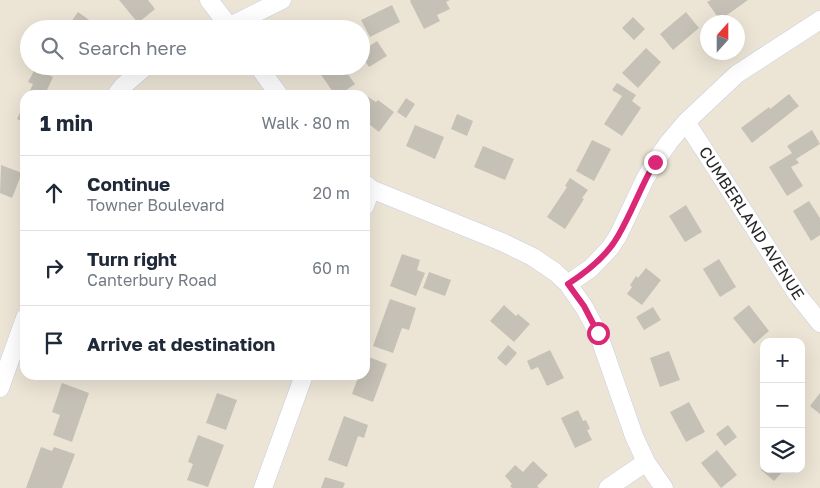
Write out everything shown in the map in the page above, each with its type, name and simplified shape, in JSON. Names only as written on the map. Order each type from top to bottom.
[{"type":"street","points":[[209,0],[223,20]]},
{"type":"street","points":[[243,20],[282,0]]},
{"type":"street","points":[[568,284],[591,268],[610,248],[618,236],[655,162],[686,122],[738,74],[820,20]]},
{"type":"street","points":[[120,90],[136,75]]},
{"type":"street","points":[[265,75],[275,90]]},
{"type":"street","name":"CUMBERLAND AVENUE","points":[[686,122],[797,294],[820,323]]},
{"type":"street","points":[[370,188],[502,242],[532,257],[555,272],[568,284],[584,306],[598,333],[634,436],[646,462],[664,488]]},
{"type":"street","points":[[0,388],[20,332]]},
{"type":"street","points":[[263,488],[302,380]]},
{"type":"street","points":[[608,488],[646,462]]},
{"type":"building","points":[[119,0],[148,0],[155,9],[142,20],[136,20]]},
{"type":"building","points":[[411,0],[450,0],[446,2],[450,9],[437,15],[440,21],[424,29]]},
{"type":"building","points":[[711,0],[748,0],[727,15],[716,15],[707,2]]},
{"type":"building","points":[[392,5],[400,22],[370,37],[370,20],[361,20]]},
{"type":"building","points":[[78,12],[89,20],[72,20]]},
{"type":"building","points":[[686,12],[699,28],[673,50],[660,34]]},
{"type":"building","points":[[633,17],[645,29],[634,40],[622,28]]},
{"type":"building","points":[[377,41],[387,56],[370,66],[370,46]]},
{"type":"building","points":[[646,48],[661,62],[638,88],[622,73]]},
{"type":"building","points":[[32,75],[48,75],[53,77],[47,90],[30,90],[33,84],[28,82]]},
{"type":"building","points":[[321,75],[348,75],[355,84],[346,90],[332,90]]},
{"type":"building","points":[[617,83],[636,95],[632,101],[641,108],[622,136],[604,124],[622,96],[612,90]]},
{"type":"building","points":[[789,94],[799,106],[752,143],[741,128]]},
{"type":"building","points":[[370,98],[376,102],[378,100],[394,112],[379,132],[370,125]]},
{"type":"building","points":[[406,98],[415,104],[406,118],[397,112]]},
{"type":"building","points":[[457,114],[473,121],[467,136],[451,129]]},
{"type":"building","points":[[415,125],[444,137],[435,159],[406,146]]},
{"type":"building","points":[[812,130],[820,144],[796,159],[799,163],[791,167],[803,186],[787,196],[769,167],[792,153],[787,146]]},
{"type":"building","points":[[592,140],[611,149],[594,181],[576,171]]},
{"type":"building","points":[[483,146],[514,159],[505,180],[474,167]]},
{"type":"building","points":[[1,165],[20,172],[20,178],[12,198],[0,193]]},
{"type":"building","points":[[570,178],[588,190],[565,229],[547,217],[567,187],[565,186]]},
{"type":"building","points":[[809,201],[820,218],[820,235],[811,241],[793,211]]},
{"type":"building","points":[[686,205],[702,232],[685,242],[669,216]]},
{"type":"building","points":[[402,254],[420,260],[417,270],[425,273],[416,296],[390,286]]},
{"type":"building","points":[[719,259],[736,287],[720,297],[703,269]]},
{"type":"building","points":[[646,268],[661,280],[642,305],[627,294],[636,276],[638,278]]},
{"type":"building","points":[[429,272],[451,280],[445,296],[423,288]]},
{"type":"building","points":[[390,299],[416,308],[409,330],[402,328],[393,353],[373,346]]},
{"type":"building","points":[[504,305],[516,316],[518,314],[530,324],[514,342],[490,321]]},
{"type":"building","points":[[749,305],[769,331],[754,344],[733,318]]},
{"type":"building","points":[[653,307],[661,320],[644,330],[636,317]]},
{"type":"building","points":[[508,345],[517,353],[506,366],[497,358]]},
{"type":"building","points":[[550,350],[564,378],[547,386],[538,367],[531,370],[527,361]]},
{"type":"building","points":[[669,351],[680,380],[660,387],[650,358]]},
{"type":"building","points":[[370,358],[387,364],[373,402],[352,394],[357,380],[370,380]]},
{"type":"building","points":[[62,383],[89,393],[72,442],[53,435],[60,415],[52,412]]},
{"type":"building","points":[[217,393],[237,400],[226,430],[206,423]]},
{"type":"building","points":[[820,393],[820,414],[810,406]]},
{"type":"building","points":[[689,402],[705,432],[686,442],[670,412]]},
{"type":"building","points":[[578,410],[583,421],[586,420],[590,429],[587,430],[592,440],[575,448],[561,418]]},
{"type":"building","points":[[344,416],[368,425],[364,438],[358,436],[347,467],[328,460]]},
{"type":"building","points":[[728,425],[737,437],[725,446],[716,434]]},
{"type":"building","points":[[198,435],[224,445],[208,487],[187,480],[193,464],[188,462]]},
{"type":"building","points":[[41,447],[52,451],[54,447],[75,454],[62,488],[26,488]]},
{"type":"building","points":[[717,450],[737,475],[721,488],[701,463]]},
{"type":"building","points":[[533,461],[548,475],[537,486],[539,488],[512,488],[510,486],[512,484],[505,476],[515,465],[523,472]]},
{"type":"building","points":[[765,473],[781,473],[774,481]]},
{"type":"building","points":[[325,477],[345,483],[343,488],[321,488]]},
{"type":"route","points":[[598,333],[584,306],[568,284],[591,268],[610,248],[618,236],[655,162]]}]
